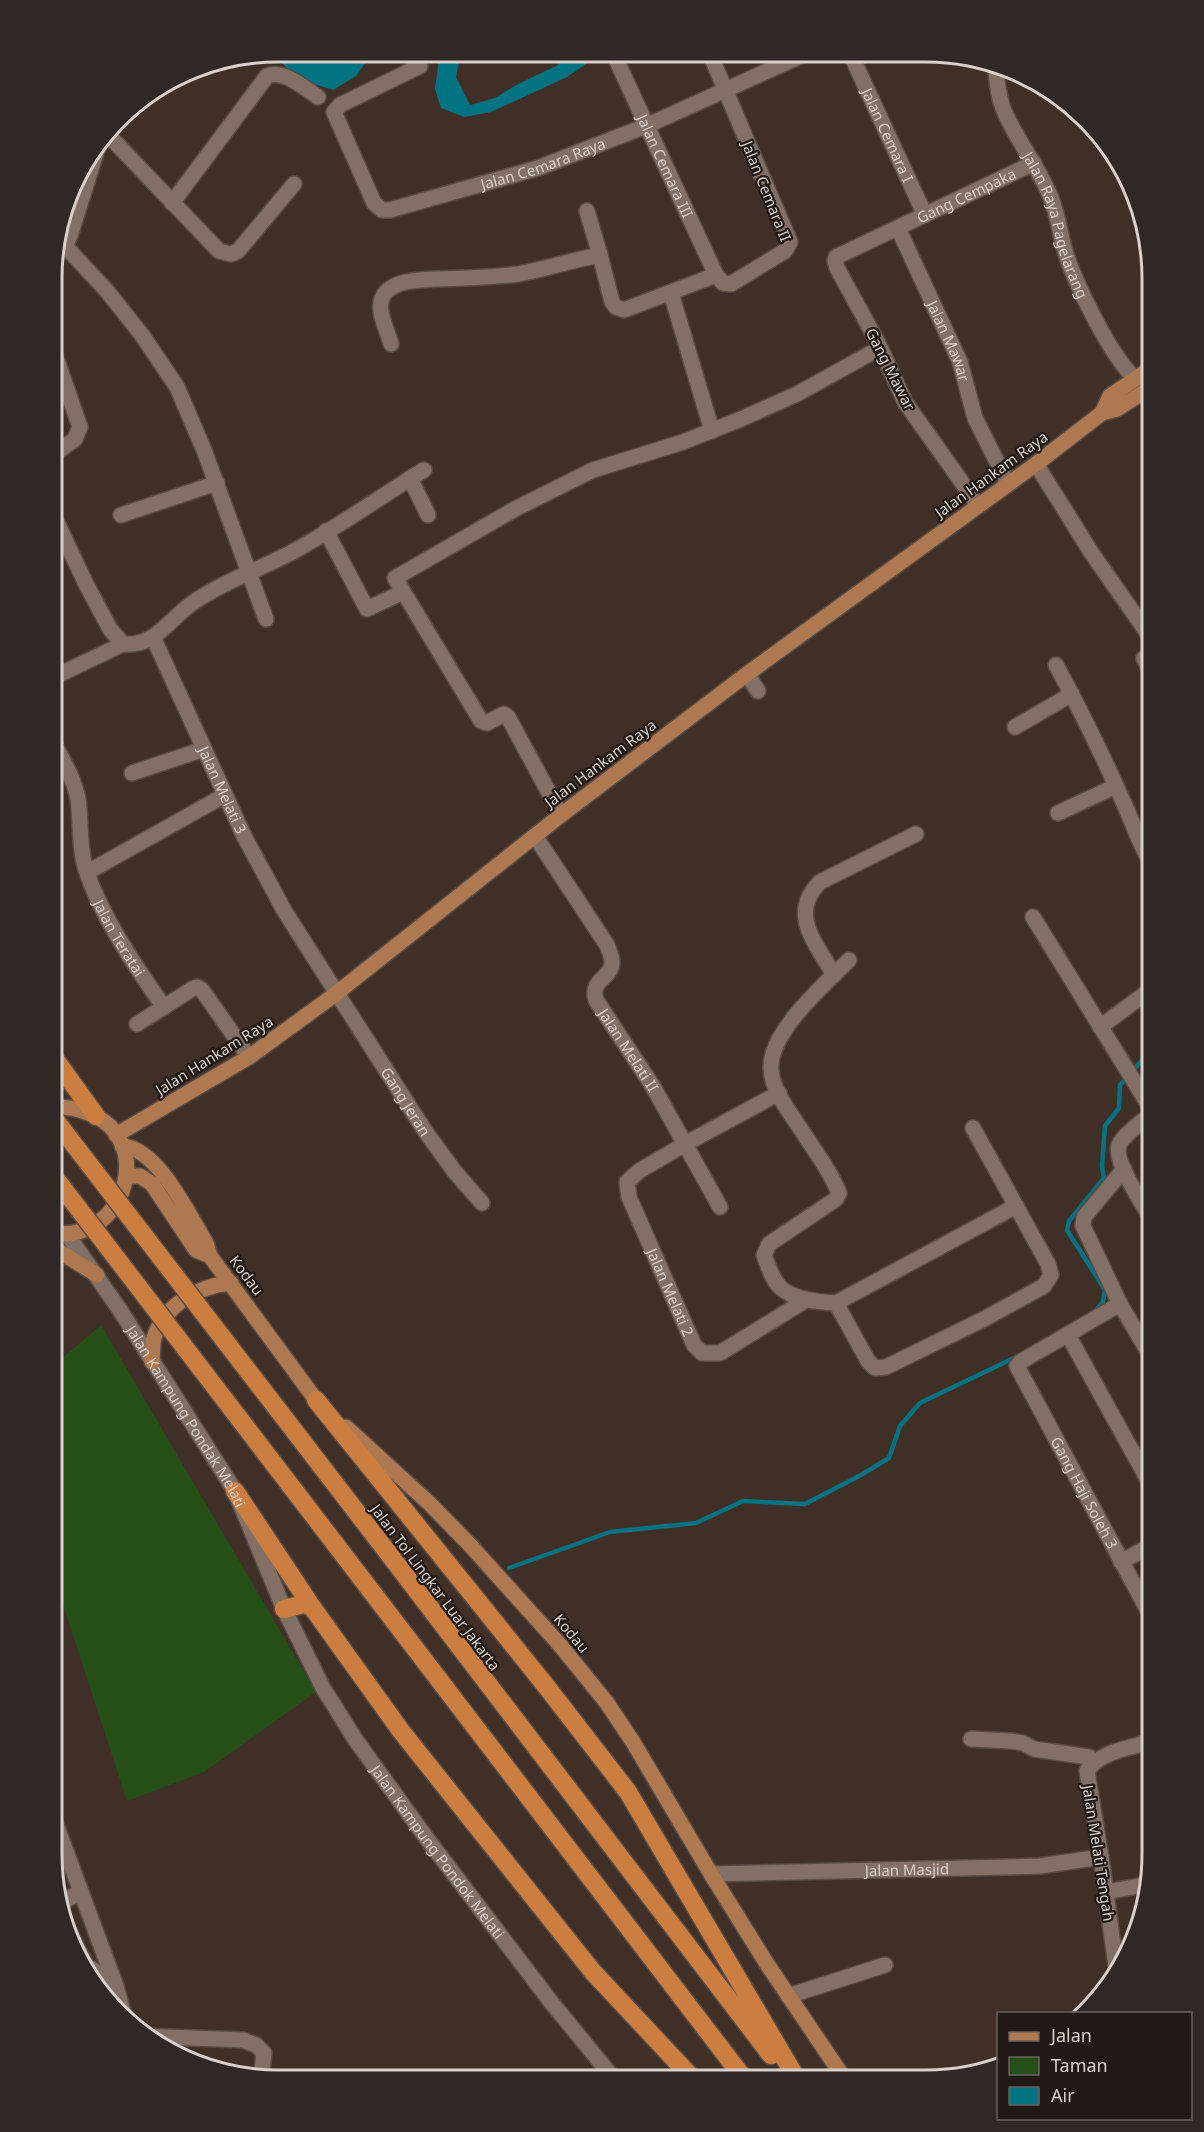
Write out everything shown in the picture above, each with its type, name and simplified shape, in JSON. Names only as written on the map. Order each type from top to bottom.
[{"type":"highway","points":[[62,1069],[96,1116]]},
{"type":"highway","points":[[64,1072],[70,1088],[71,1107]]},
{"type":"highway","name":"Jalan Tol Lingkar Luar Jakarta","points":[[62,1129],[783,2070]]},
{"type":"highway","points":[[62,1187],[737,2070]]},
{"type":"highway","points":[[316,1400],[546,1686],[628,1792],[792,2070]]},
{"type":"highway","points":[[235,1491],[312,1607],[401,1731],[593,1972],[685,2070]]},
{"type":"highway","points":[[284,1609],[304,1604],[312,1607]]},
{"type":"main road","name":"Jalan Hankam Raya","points":[[1102,413],[1110,396],[1142,375]]},
{"type":"main road","name":"Jalan Hankam Raya","points":[[119,1141],[249,1058],[335,995],[561,814],[747,674],[1036,464],[1102,413],[1117,409],[1142,393]]},
{"type":"main road","points":[[62,1107],[71,1107],[96,1116],[119,1141],[126,1159],[126,1176],[122,1195],[109,1214],[90,1228],[62,1233]]},
{"type":"main road","name":"Kodau","points":[[119,1141],[149,1157],[159,1168],[180,1213],[196,1238],[206,1243],[210,1256],[316,1400],[430,1503],[471,1545],[560,1645],[607,1703],[633,1742],[711,1874],[788,1996],[838,2070]]},
{"type":"main road","name":"Kodau","points":[[126,1176],[140,1176],[148,1180],[180,1213]]},
{"type":"main road","points":[[62,1254],[101,1282]]},
{"type":"main road","points":[[153,1362],[154,1339],[171,1310],[198,1290],[231,1283]]},
{"type":"street","name":"Jalan Cemara III","points":[[617,62],[716,275]]},
{"type":"street","name":"Jalan Cemara II","points":[[714,62],[790,242],[789,248],[785,251],[730,284],[723,283],[716,275]]},
{"type":"street","name":"Jalan Cemara Raya","points":[[420,66],[337,107],[334,115],[376,206],[386,210],[538,168],[646,126],[787,62]]},
{"type":"street","name":"Jalan Cemara I","points":[[853,62],[926,216]]},
{"type":"street","name":"Jalan Raya Pagelarang","points":[[996,73],[1004,112],[1034,163],[1051,199],[1065,252],[1086,301],[1121,362],[1136,379]]},
{"type":"street","points":[[172,202],[267,76],[275,74],[283,76],[318,97]]},
{"type":"street","points":[[112,139],[219,251],[231,254],[238,251],[294,184]]},
{"type":"street","name":"Gang Cempaka","points":[[898,228],[1034,163]]},
{"type":"street","points":[[66,237],[80,209],[92,166]]},
{"type":"street","points":[[587,212],[612,302],[620,309],[624,310],[716,275]]},
{"type":"street","name":"Gang Mawar","points":[[898,228],[836,257],[837,268],[880,348],[905,402],[978,506]]},
{"type":"street","name":"Jalan Mawar","points":[[898,228],[960,362],[975,418],[1008,484]]},
{"type":"street","points":[[63,253],[106,291],[142,335],[177,387],[217,483],[247,572],[266,619]]},
{"type":"street","points":[[391,344],[380,306],[385,292],[397,285],[422,280],[481,279],[521,273],[600,255]]},
{"type":"street","points":[[671,293],[712,431]]},
{"type":"street","points":[[561,814],[507,716],[502,715],[487,723],[482,723],[395,578],[515,509],[600,467],[712,431],[797,394],[880,348]]},
{"type":"street","points":[[62,375],[80,427],[75,439],[62,448]]},
{"type":"street","points":[[1036,464],[1091,552],[1142,625]]},
{"type":"street","points":[[62,673],[123,644],[141,644],[212,590],[297,550],[424,470]]},
{"type":"street","points":[[410,478],[428,515]]},
{"type":"street","points":[[121,515],[217,483]]},
{"type":"street","points":[[326,531],[367,609],[403,592]]},
{"type":"street","points":[[62,533],[110,629],[123,644]]},
{"type":"street","name":"Jalan Melati 3","points":[[153,637],[249,845],[300,939],[307,945],[335,995]]},
{"type":"street","points":[[1056,665],[1133,822],[1142,850]]},
{"type":"street","points":[[747,674],[758,691]]},
{"type":"street","points":[[1015,727],[1072,694]]},
{"type":"street","points":[[132,773],[204,749]]},
{"type":"street","name":"Jalan Teratai","points":[[62,760],[77,797],[81,848],[88,872],[118,936],[164,1007]]},
{"type":"street","points":[[1058,813],[1116,786]]},
{"type":"street","points":[[88,872],[225,795]]},
{"type":"street","points":[[834,975],[806,925],[805,908],[811,891],[820,882],[916,834]]},
{"type":"street","name":"Jalan Melati II","points":[[535,836],[607,945],[612,959],[611,967],[596,985],[595,996],[658,1094],[685,1144]]},
{"type":"street","points":[[1033,917],[1142,1096]]},
{"type":"street","points":[[849,960],[802,1007],[774,1053],[771,1070],[779,1093],[837,1186],[839,1193],[836,1198],[769,1244],[764,1254],[771,1273],[781,1289],[806,1300],[836,1303],[1016,1206]]},
{"type":"street","points":[[136,1024],[192,989],[200,988],[249,1058]]},
{"type":"street","name":"Gang Jeran","points":[[335,995],[425,1131],[455,1172],[482,1203]]},
{"type":"street","points":[[1100,1027],[1142,996]]},
{"type":"street","points":[[720,1207],[685,1144],[779,1093]]},
{"type":"street","points":[[1142,1122],[1118,1146],[1124,1169],[1142,1201]]},
{"type":"street","points":[[836,1303],[868,1361],[875,1368],[886,1367],[984,1319],[1044,1286],[1050,1275],[1048,1264],[973,1128]]},
{"type":"street","name":"Jalan Melati 2","points":[[685,1144],[639,1171],[627,1182],[629,1197],[694,1345],[702,1353],[720,1353],[806,1300]]},
{"type":"street","points":[[1124,1169],[1084,1217],[1083,1226],[1120,1304],[1142,1339]]},
{"type":"street","name":"Jalan Kampung Pondak Melati","points":[[62,1237],[101,1282],[235,1491],[284,1609]]},
{"type":"street","points":[[1120,1304],[1068,1335],[1142,1469]]},
{"type":"street","name":"Gang Haji Soleh 3","points":[[1068,1335],[1020,1362],[1017,1366],[1142,1601]]},
{"type":"street","points":[[1120,1562],[1142,1550]]},
{"type":"street","name":"Jalan Kampung Pondok Melati","points":[[284,1609],[323,1688],[355,1739],[425,1836],[551,2002],[607,2070]]},
{"type":"street","points":[[971,1738],[1023,1743],[1034,1749],[1090,1760]]},
{"type":"street","name":"Jalan Melati Tengah","points":[[1115,1960],[1087,1771],[1090,1760],[1142,1744]]},
{"type":"street","points":[[62,1841],[120,2002]]},
{"type":"street","name":"Jalan Masjid","points":[[711,1874],[1040,1866],[1101,1857]]},
{"type":"street","points":[[1106,1892],[1140,1886]]},
{"type":"street","points":[[67,1900],[81,1892]]},
{"type":"street","points":[[788,1996],[885,1965]]},
{"type":"street","points":[[97,1973],[116,1986]]},
{"type":"street","points":[[162,2037],[243,2040],[256,2045],[264,2053],[262,2070]]},
{"type":"green space","points":[[101,1325],[316,1692],[204,1772],[127,1801],[62,1601],[62,1358]]},
{"type":"water","points":[[280,62],[366,62],[356,76],[333,90],[301,80]]},
{"type":"water","points":[[439,62],[459,62],[456,77],[470,105],[495,98],[562,62],[589,62],[567,77],[491,112],[464,117],[441,108],[435,89]]},
{"type":"waterway","points":[[1095,1311],[1103,1302],[1105,1290],[1067,1230],[1069,1221],[1104,1178],[1102,1166],[1105,1126],[1119,1108],[1120,1085],[1142,1060]]},
{"type":"waterway","points":[[509,1568],[610,1532],[696,1523],[743,1501],[805,1504],[889,1458],[900,1426],[920,1403],[1018,1356]]}]
